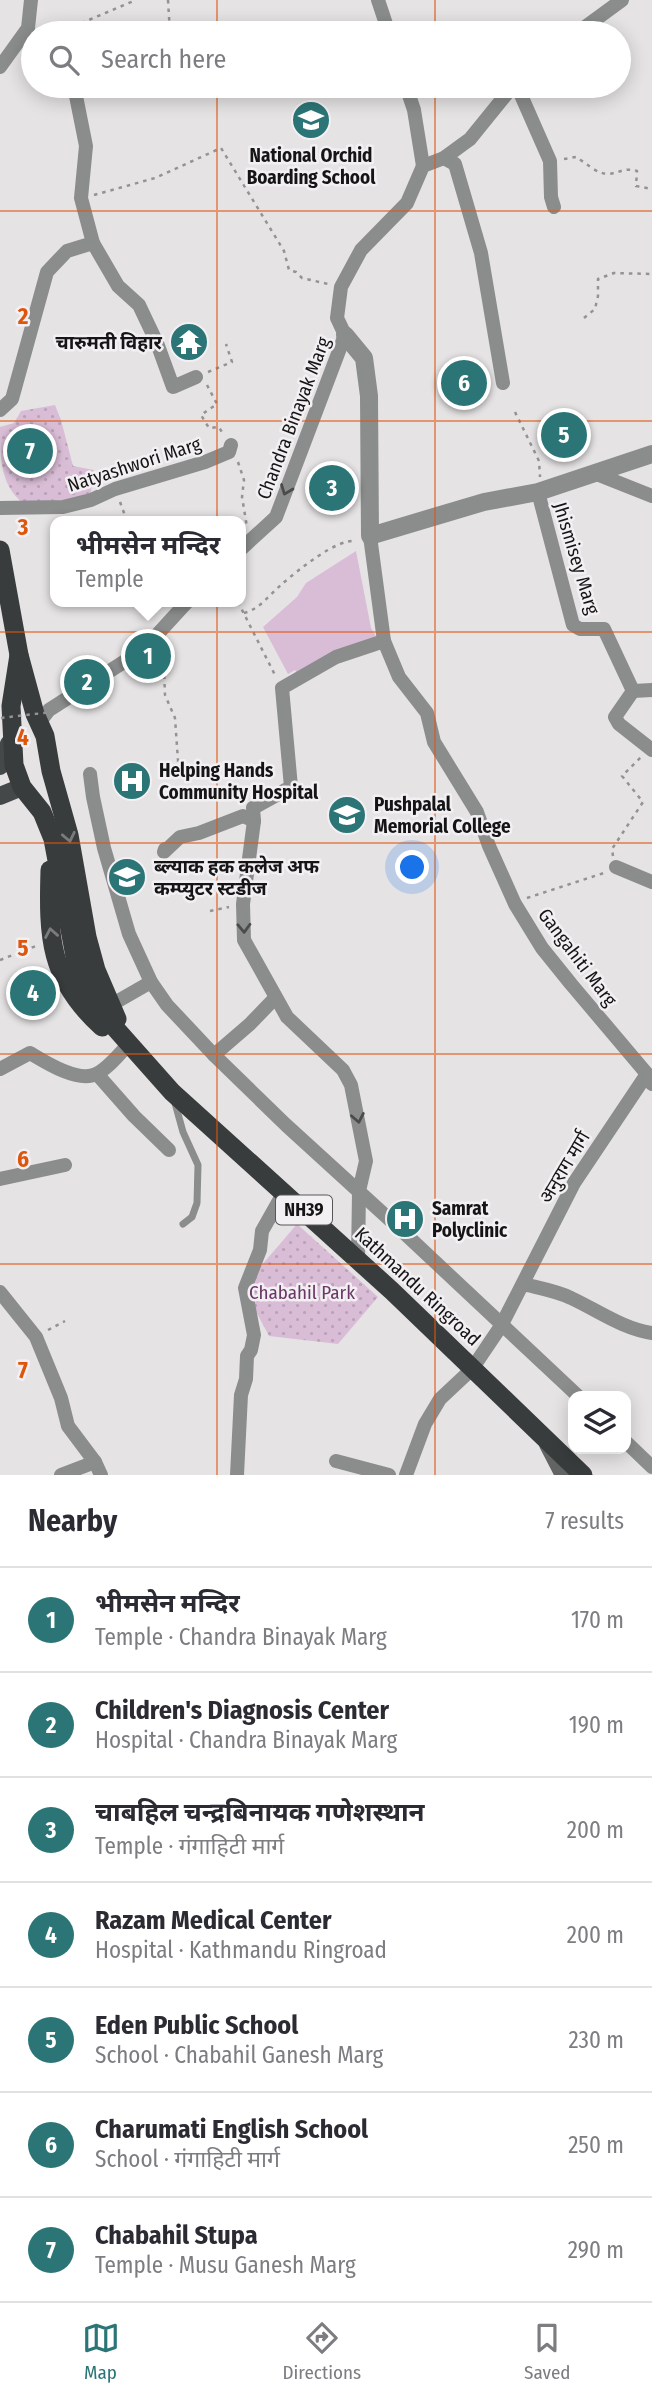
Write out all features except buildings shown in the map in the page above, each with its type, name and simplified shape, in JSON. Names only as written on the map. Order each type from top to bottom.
[{"type":"highway","name":"Kathmandu Ringroad","points":[[0,550],[19,655],[46,718],[45,736],[51,771],[69,835],[87,937],[105,1008]]},
{"type":"highway","name":"Kathmandu Ringroad","points":[[19,655],[11,706],[14,765],[22,787],[42,812],[54,839],[77,967],[87,991],[105,1008],[129,1044],[172,1092],[284,1192],[583,1475]]},
{"type":"highway","points":[[13,741],[29,733],[46,718]]},
{"type":"highway","points":[[22,787],[46,778],[51,771]]},
{"type":"highway","points":[[54,839],[49,920],[54,953],[64,980],[81,1008],[105,1030],[129,1044]]},
{"type":"main road","points":[[0,766],[9,744],[13,741]]},
{"type":"main road","points":[[0,796],[22,787]]},
{"type":"main road","points":[[546,1440],[564,1475]]},
{"type":"street","points":[[31,0],[31,21]]},
{"type":"street","points":[[378,0],[385,21]]},
{"type":"street","points":[[593,21],[622,0]]},
{"type":"street","points":[[0,67],[21,43]]},
{"type":"street","points":[[76,98],[86,146],[80,198],[93,243],[118,286],[139,305],[173,387],[196,377]]},
{"type":"street","points":[[341,287],[361,250],[407,203],[423,166],[410,98]]},
{"type":"street","points":[[423,166],[444,158],[470,139],[505,98]]},
{"type":"street","points":[[521,98],[550,161],[554,208]]},
{"type":"street","points":[[444,158],[455,164],[481,253],[503,383]]},
{"type":"street","points":[[0,410],[12,399],[47,272],[67,251],[93,243]]},
{"type":"street","name":"Chandra Binayak Marg","points":[[246,544],[276,517],[345,335],[337,318],[341,287]]},
{"type":"street","points":[[345,335],[364,358],[369,396],[370,540],[484,502],[539,492],[652,454]]},
{"type":"street","name":"Natyashwori Marg","points":[[0,508],[63,507],[91,500],[115,489],[205,462],[229,452],[230,445]]},
{"type":"street","points":[[594,473],[652,496]]},
{"type":"street","name":"Jhismisey Marg","points":[[539,492],[573,625],[580,629],[604,629],[633,691]]},
{"type":"street","name":"Gangahiti Marg","points":[[370,540],[384,641],[399,677],[427,713],[434,742],[477,812],[515,904],[542,948],[650,1081]]},
{"type":"street","points":[[46,718],[48,710],[144,649],[182,607]]},
{"type":"street","points":[[358,1261],[359,1191],[366,1161],[351,1085],[343,1070],[287,1017],[275,998],[244,940],[243,904],[254,821],[253,808],[291,787],[282,688],[336,657],[384,641]]},
{"type":"street","points":[[648,752],[615,717],[633,691],[652,690]]},
{"type":"street","points":[[90,774],[95,807],[129,934],[151,982],[167,1005],[286,1125],[572,1391]]},
{"type":"street","points":[[165,849],[164,852],[180,837],[199,833],[232,819],[243,816],[254,821]]},
{"type":"street","points":[[616,867],[652,882]]},
{"type":"street","points":[[105,1008],[151,982]]},
{"type":"street","points":[[214,1055],[275,998]]},
{"type":"street","points":[[0,1069],[30,1053],[54,1067],[85,1076],[97,1074],[129,1044]]},
{"type":"street","points":[[97,1074],[169,1150]]},
{"type":"street","name":"अनुराग मार्ग","points":[[405,1475],[425,1424],[440,1399],[472,1369],[501,1326],[573,1183],[650,1081]]},
{"type":"street","points":[[0,1179],[65,1165]]},
{"type":"street","points":[[237,1475],[241,1395],[246,1379],[247,1356],[254,1335],[245,1289],[260,1250],[262,1231],[284,1192]]},
{"type":"street","points":[[523,1284],[569,1296],[629,1327],[652,1333]]},
{"type":"street","points":[[0,1292],[36,1337],[61,1398],[68,1426],[98,1469],[61,1475]]},
{"type":"street","points":[[631,1447],[652,1466]]},
{"type":"street","points":[[336,1461],[389,1475]]},
{"type":"lane","points":[[172,1092],[183,1132],[198,1165],[197,1203],[192,1217],[183,1224]]},
{"type":"path","points":[[86,21],[136,0]]},
{"type":"path","points":[[168,0],[169,21]]},
{"type":"path","points":[[80,198],[155,178],[221,148],[284,251],[289,270],[302,278],[341,287]]},
{"type":"path","points":[[550,161],[576,157],[598,172],[610,174],[630,169],[637,171],[636,186],[652,189]]},
{"type":"path","points":[[584,318],[595,309],[598,296],[597,279],[614,273],[652,274]]},
{"type":"path","points":[[515,412],[539,461],[539,492]]},
{"type":"path","points":[[115,489],[125,516]]},
{"type":"path","points":[[244,613],[255,610],[283,583],[316,558],[347,540],[370,540]]},
{"type":"path","points":[[241,607],[282,688]]},
{"type":"path","points":[[144,649],[159,643],[172,661],[164,670],[165,695],[175,718],[179,775]]},
{"type":"path","points":[[1,718],[46,718]]},
{"type":"path","points":[[515,904],[532,895],[594,877],[616,867],[612,849],[643,802],[622,776],[648,752]]},
{"type":"path","points":[[210,911],[243,904]]},
{"type":"path","points":[[0,960],[42,944],[54,953]]},
{"type":"path","points":[[36,1337],[65,1321]]},
{"type":"green space","points":[[55,405],[73,466],[94,470],[90,499],[23,503],[15,496],[6,479],[1,459],[0,427],[14,423],[21,411]]},
{"type":"green space","points":[[356,551],[371,628],[377,638],[345,648],[297,673],[295,670],[288,674],[263,627],[297,597],[306,583]]},
{"type":"green space","name":"Chabahil Park","points":[[297,1224],[378,1297],[338,1344],[269,1336],[243,1287]]},
{"type":"place","name":"National Orchid Boarding School","points":[[311,120]]},
{"type":"place","name":"चारुमती विहार","points":[[189,342]]},
{"type":"place","name":"Charumati English School","points":[[464,383]]},
{"type":"place","name":"Eden Public School","points":[[564,435]]},
{"type":"place","name":"Chabahil Stupa","points":[[30,451]]},
{"type":"place","name":"चाबहिल चन्द्रबिनायक गणेशस्थान","points":[[332,488]]},
{"type":"place","name":"भीमसेन मन्दिर","points":[[148,656]]},
{"type":"place","name":"Children's Diagnosis Center","points":[[87,682]]},
{"type":"place","name":"Helping Hands Community Hospital","points":[[132,781]]},
{"type":"place","name":"Pushpalal Memorial College","points":[[347,815]]},
{"type":"place","name":"ब्ल्याक हक कलेज अफ कम्प्युटर स्टडीज","points":[[127,877]]},
{"type":"place","name":"Razam Medical Center","points":[[33,993]]},
{"type":"place","name":"Samrat Polyclinic","points":[[405,1219]]}]
